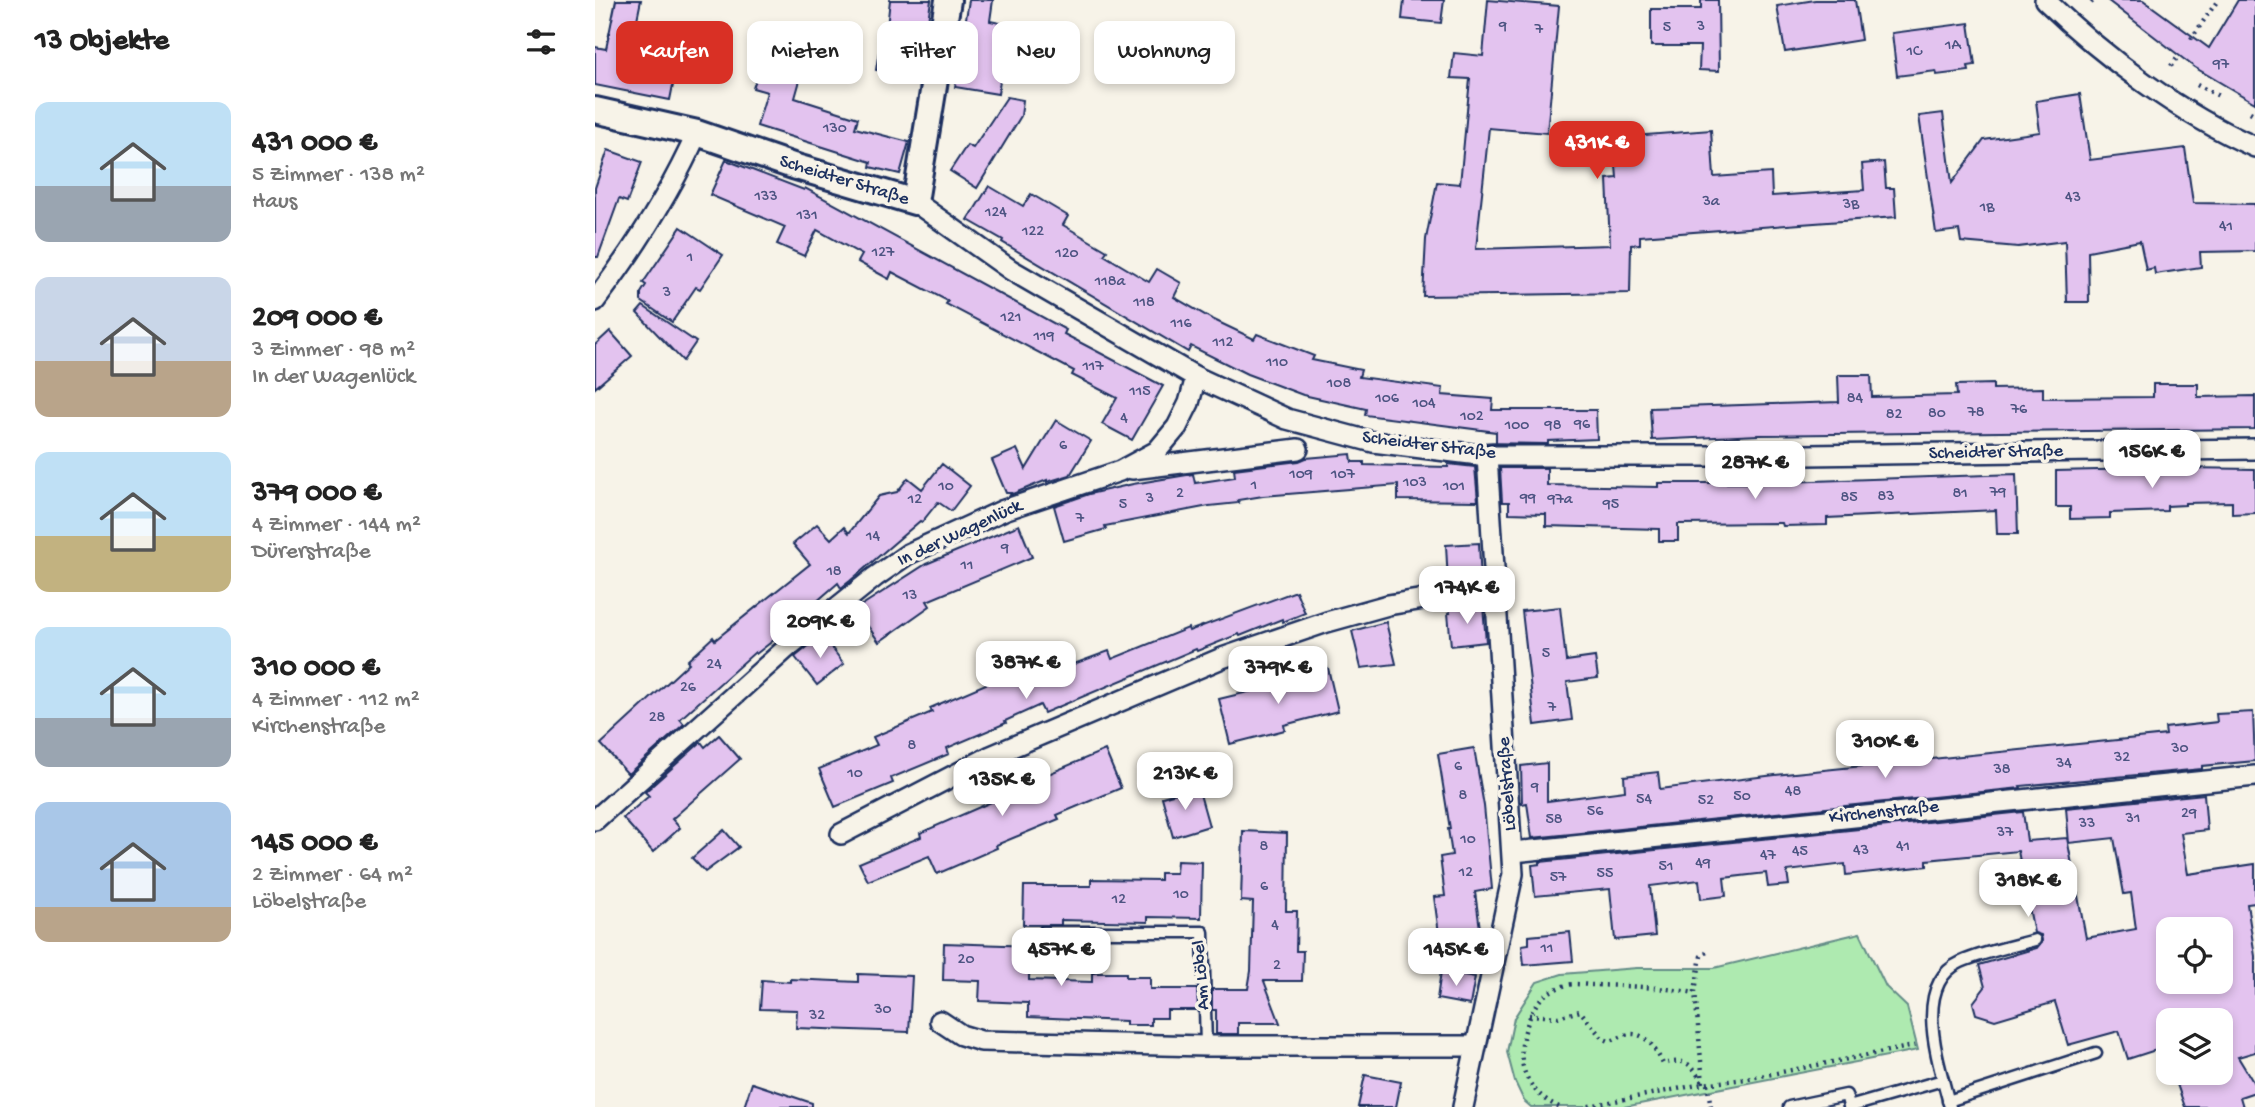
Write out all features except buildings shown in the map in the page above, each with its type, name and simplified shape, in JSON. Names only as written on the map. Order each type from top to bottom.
[{"type":"street","points":[[915,202],[948,0]]},
{"type":"street","points":[[2045,0],[2081,33],[2163,95],[2255,147]]},
{"type":"street","name":"Scheidter Straße","points":[[595,110],[697,133],[793,166],[915,202],[1011,270],[1196,377],[1287,419],[1373,442],[1487,456],[1733,456],[2255,449]]},
{"type":"street","points":[[595,301],[639,241],[678,175],[697,133]]},
{"type":"street","name":"In der Wagenlück","points":[[595,820],[789,646],[908,554],[1004,510],[1120,471],[1157,451],[1178,427],[1189,403],[1196,377]]},
{"type":"street","name":"In der Wagenlück","points":[[1120,471],[1298,449]]},
{"type":"street","name":"Löbelstraße","points":[[1462,1107],[1510,886],[1513,852],[1487,456]]},
{"type":"street","points":[[841,834],[991,756],[1222,658],[1327,621],[1388,605],[1442,596],[1496,593]]},
{"type":"street","name":"Kirchenstraße","points":[[1513,852],[2255,776]]},
{"type":"street","points":[[940,1021],[961,1035],[981,1041],[1206,1046],[1475,1046]]},
{"type":"lane","name":"Am Löbel","points":[[1044,932],[1203,932],[1206,1046]]},
{"type":"lane","points":[[2035,940],[1960,963],[1944,974],[1932,1005],[1935,1042],[1949,1104],[2096,1053]]},
{"type":"lane","points":[[1789,1107],[1846,1096],[1849,1107],[1943,1080]]},
{"type":"path","points":[[2191,39],[2218,0]]},
{"type":"path","points":[[2171,66],[2177,58]]},
{"type":"path","points":[[2197,85],[2219,96]]},
{"type":"path","points":[[1707,952],[1702,956],[1695,993],[1705,1084],[1711,1107]]},
{"type":"path","points":[[1559,1107],[1539,1096],[1524,1070],[1521,1040],[1529,1015],[1540,997],[1569,984],[1673,989],[1695,993]]},
{"type":"path","points":[[1529,1015],[1558,1017],[1580,1011],[1602,1038],[1609,1041],[1636,1034],[1648,1040],[1663,1064],[1679,1059],[1687,1063],[1705,1084]]},
{"type":"path","points":[[1584,1107],[1935,1042]]},
{"type":"green space","points":[[1860,933],[1886,987],[1907,1007],[1918,1050],[1624,1107],[1531,1107],[1524,1101],[1515,1082],[1507,1052],[1514,1018],[1537,982],[1562,974],[1637,968],[1714,968]]}]
